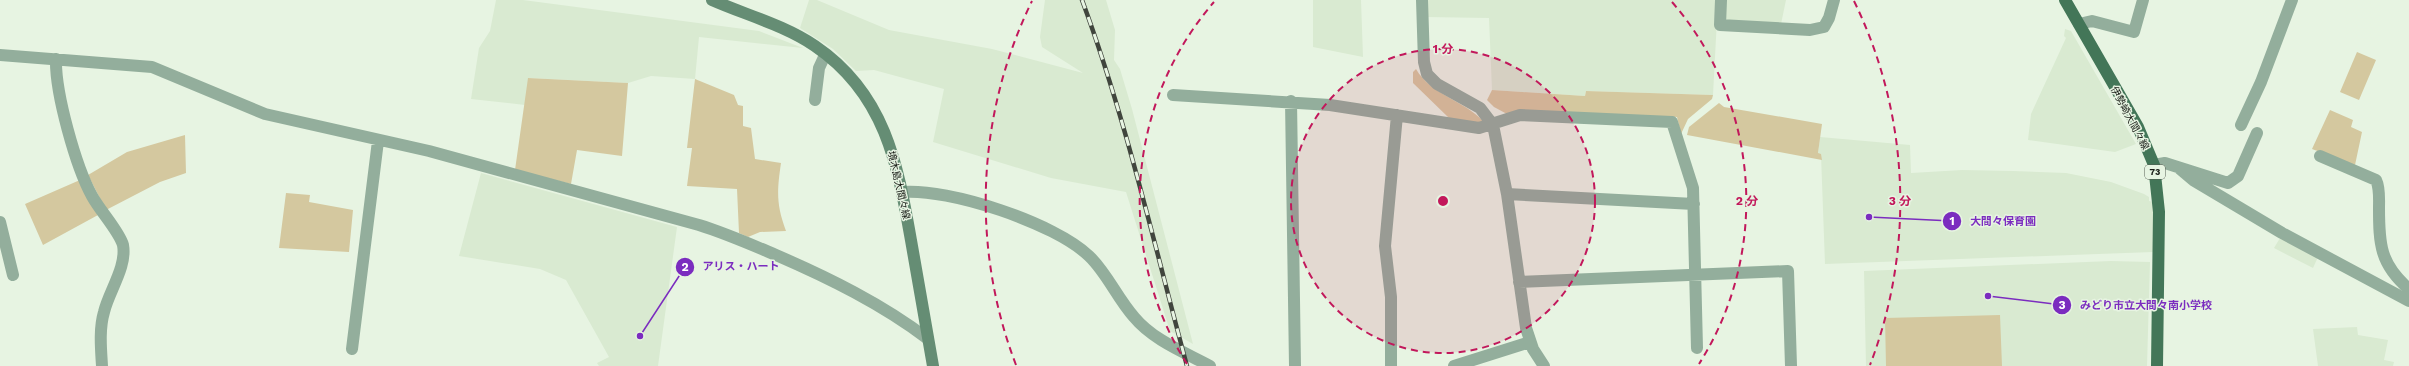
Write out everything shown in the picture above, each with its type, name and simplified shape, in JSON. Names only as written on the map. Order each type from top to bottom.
[{"type":"main road","name":"境木島大間々線","points":[[712,0],[802,38],[825,55],[852,79],[876,113],[892,152],[902,192],[933,366]]},
{"type":"main road","name":"伊勢崎大間々線","points":[[2065,0],[2138,127],[2154,165],[2159,212],[2157,366]]},
{"type":"street","points":[[1422,0],[1424,62],[1427,74],[1437,84],[1480,108],[1493,125],[1506,194],[1519,282],[1530,342],[1544,366]]},
{"type":"street","points":[[1722,0],[1720,25],[1810,30],[1824,27],[1827,23],[1834,0]]},
{"type":"street","points":[[2079,24],[2092,21],[2134,32],[2143,0]]},
{"type":"street","points":[[2241,125],[2261,82],[2292,0]]},
{"type":"street","points":[[0,55],[56,60],[125,63],[152,67],[265,114],[439,154],[721,232],[830,279],[928,339]]},
{"type":"street","points":[[815,100],[819,68],[825,55]]},
{"type":"street","points":[[56,60],[57,76],[66,118],[83,174],[92,196],[122,245],[121,263],[103,313],[100,348],[102,366]]},
{"type":"street","points":[[1173,95],[1291,102],[1362,109],[1479,128],[1493,125],[1520,115],[1669,121],[1673,124],[1693,188],[1697,348]]},
{"type":"street","points":[[1291,102],[1295,366]]},
{"type":"street","points":[[1392,366],[1391,297],[1385,246],[1397,115]]},
{"type":"street","points":[[2154,165],[2165,163],[2224,184],[2232,181],[2238,176],[2257,133]]},
{"type":"street","points":[[352,348],[378,141]]},
{"type":"street","points":[[2320,156],[2376,180],[2378,187],[2379,237],[2382,254],[2394,274],[2409,289]]},
{"type":"street","points":[[2180,169],[2193,180],[2282,233],[2409,301]]},
{"type":"street","points":[[902,192],[928,192],[994,207],[1065,239],[1090,256],[1140,324],[1167,343],[1210,366]]},
{"type":"street","points":[[1506,194],[1694,204]]},
{"type":"street","points":[[0,222],[13,274]]},
{"type":"street","points":[[1519,282],[1788,271],[1791,366]]},
{"type":"street","points":[[1454,366],[1530,342]]},
{"type":"shaded area","points":[[496,0],[523,0],[759,31],[803,48],[699,37],[695,79],[651,76],[628,83],[529,78],[525,105],[471,99],[479,48],[490,31]]},
{"type":"shaded area","points":[[809,0],[817,0],[889,30],[992,49],[1083,73],[1042,47],[1040,37],[1045,0],[1106,0],[1115,30],[1114,60],[1120,69],[1132,109],[1193,344],[1170,331],[1126,192],[1051,178],[933,142],[944,89],[874,70],[856,71],[833,49],[800,28]]},
{"type":"shaded area","points":[[1313,0],[1361,0],[1363,57],[1313,47]]},
{"type":"shaded area","points":[[1425,0],[1718,0],[1713,95],[1586,91],[1585,96],[1492,90],[1489,18],[1425,17]]},
{"type":"shaded area","points":[[1726,0],[1786,0],[1781,24],[1728,21],[1725,18]]},
{"type":"shaded area","points":[[2065,29],[2071,31],[2136,144],[2115,152],[2028,140],[2031,114],[2066,38],[2064,36]]},
{"type":"shaded area","points":[[2357,52],[2376,60],[2359,100],[2340,92]]},
{"type":"shaded area","points":[[1416,69],[1422,78],[1430,85],[1476,114],[1484,122],[1482,126],[1449,118],[1413,83],[1413,72]]},
{"type":"shaded area","points":[[528,78],[628,83],[622,156],[577,150],[571,184],[515,170]]},
{"type":"shaded area","points":[[695,79],[734,95],[738,105],[743,106],[743,126],[751,128],[755,159],[781,163],[778,197],[780,213],[786,231],[760,232],[748,237],[739,233],[737,189],[687,186],[692,148],[687,148]]},
{"type":"shaded area","points":[[1492,90],[1585,96],[1586,91],[1713,95],[1712,99],[1688,119],[1681,134],[1677,117],[1536,111],[1507,114],[1494,107],[1487,100]]},
{"type":"shaded area","points":[[1719,103],[1724,107],[1822,124],[1818,153],[1821,154],[1822,160],[1687,135],[1689,127]]},
{"type":"shaded area","points":[[2330,110],[2353,120],[2351,127],[2362,132],[2355,165],[2312,149]]},
{"type":"shaded area","points":[[185,135],[186,173],[160,182],[106,210],[88,175],[127,152]]},
{"type":"shaded area","points":[[1820,137],[1910,145],[1911,173],[1962,170],[2066,173],[2111,182],[2144,194],[2149,197],[2149,201],[2153,202],[2153,252],[1825,264],[1821,155],[1818,154]]},
{"type":"shaded area","points":[[481,173],[677,227],[658,366],[599,366],[597,363],[609,357],[566,280],[540,269],[459,256]]},
{"type":"shaded area","points":[[80,180],[98,215],[43,245],[25,204]]},
{"type":"shaded area","points":[[286,193],[310,195],[309,202],[353,210],[349,252],[279,248]]},
{"type":"shaded area","points":[[2280,238],[2318,257],[2313,268],[2274,248]]},
{"type":"shaded area","points":[[2111,261],[2150,262],[2147,366],[1866,366],[1864,271]]},
{"type":"shaded area","points":[[2000,315],[2002,366],[1886,366],[1885,318]]},
{"type":"shaded area","points":[[2357,327],[2358,335],[2388,340],[2384,360],[2394,362],[2393,366],[2318,366],[2313,329]]},
{"type":"railway","points":[[1082,0],[1098,45],[1126,136],[1187,366]]},
{"type":"place","name":"大間々保育園","points":[[1869,217]]},
{"type":"place","name":"みどり市立大間々南小学校","points":[[1988,296]]},
{"type":"place","name":"アリス・ハート","points":[[640,336]]}]
